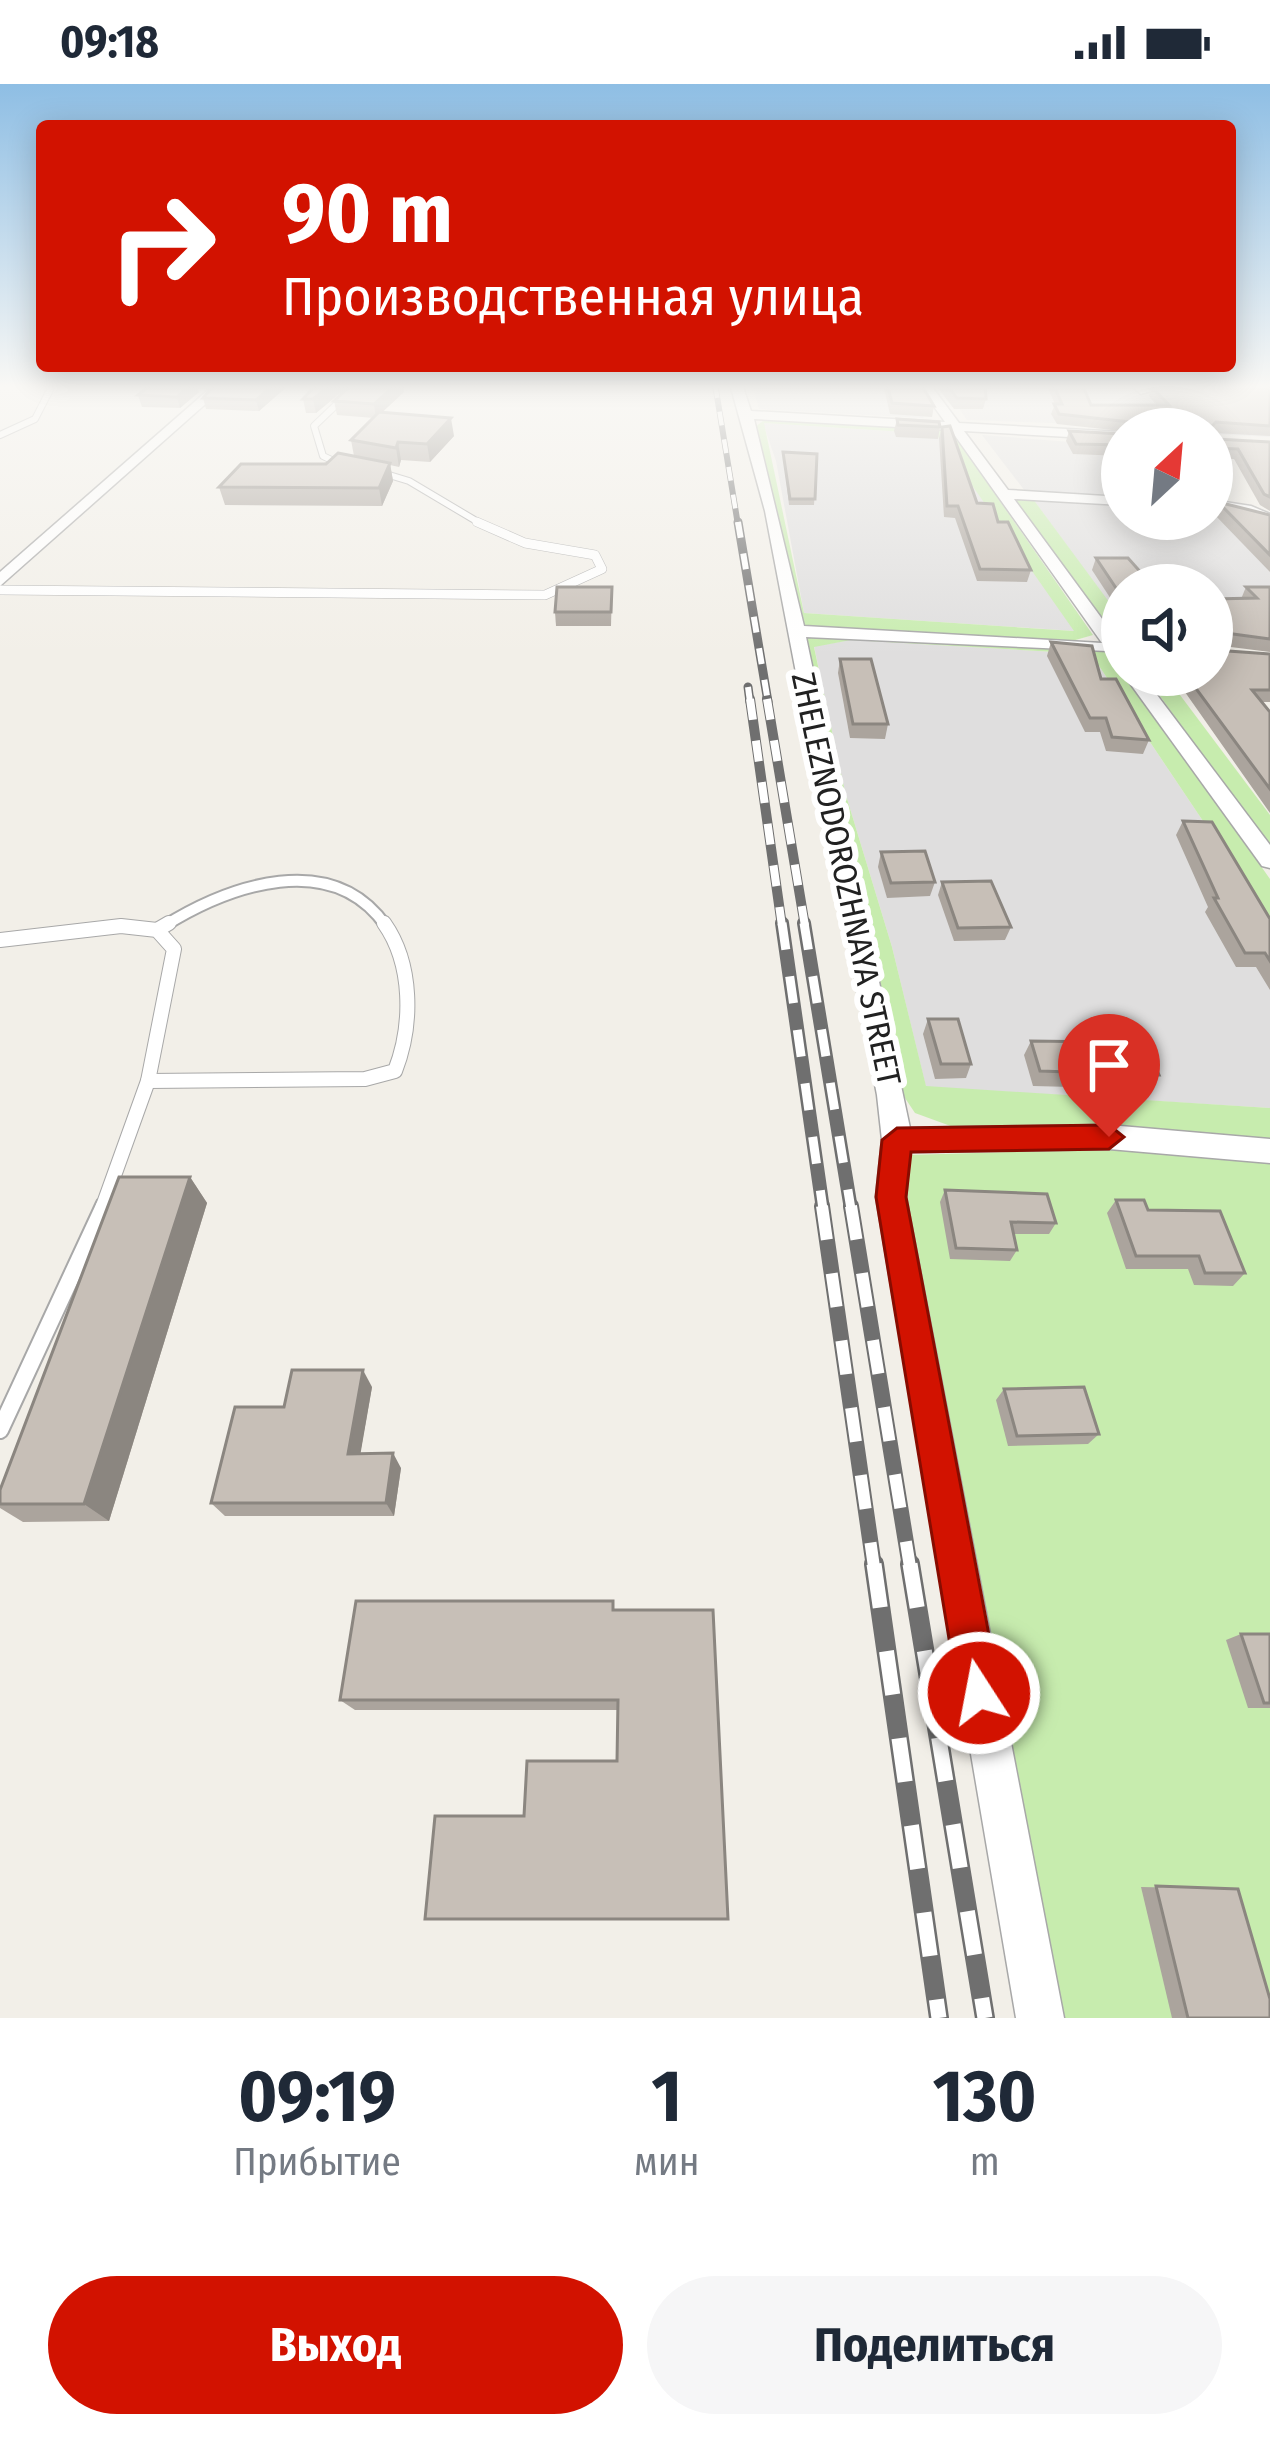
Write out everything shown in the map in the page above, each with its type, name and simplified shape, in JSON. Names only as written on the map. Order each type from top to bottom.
[{"type":"street","points":[[0,580],[119,474]]},
{"type":"street","name":"ZHELEZNODOROZHNAYA STREET","points":[[762,474],[868,973],[897,1140],[891,1197],[1040,2018]]},
{"type":"street","points":[[989,474],[1101,627]]},
{"type":"street","points":[[1004,494],[1101,500]]},
{"type":"street","points":[[1233,506],[1270,520]]},
{"type":"street","points":[[794,631],[965,637],[1101,651]]},
{"type":"street","points":[[1148,696],[1270,861]]},
{"type":"street","points":[[897,1140],[1109,1137],[1270,1151]]},
{"type":"lane","points":[[0,590],[545,595],[602,569],[595,555],[542,548],[501,535],[398,474]]},
{"type":"lane","points":[[0,940],[121,926],[157,930],[188,908],[287,879],[338,883],[379,908],[390,922],[404,969],[411,1035],[395,1071],[365,1079],[148,1081]]},
{"type":"lane","points":[[0,1430],[105,1203],[148,1081],[174,949],[157,930]]},
{"type":"shaded area","points":[[778,474],[964,474],[1075,631],[804,613]]},
{"type":"shaded area","points":[[1012,474],[1101,474],[1101,495],[1025,491]]},
{"type":"shaded area","points":[[1032,498],[1101,503],[1101,540],[1233,540],[1233,510],[1246,511],[1270,532],[1270,645],[1233,642],[1233,564],[1101,564],[1101,592]]},
{"type":"shaded area","points":[[851,640],[1091,654],[1101,669],[1101,696],[1119,696],[1270,921],[1270,1108],[926,1087],[892,947],[845,792],[814,646]]},
{"type":"green space","points":[[765,474],[775,474],[804,613],[1074,631],[964,474],[981,474],[1093,635],[1072,641],[803,626]]},
{"type":"green space","points":[[1012,496],[1033,499],[1101,591],[1101,617]]},
{"type":"green space","points":[[817,635],[1101,650],[1101,669],[1091,654],[851,640],[814,647],[845,792],[892,947],[926,1086],[1270,1108],[1270,1147],[1044,1126],[956,1128],[915,1113],[899,1089],[805,639]]},
{"type":"green space","points":[[1119,696],[1141,696],[1270,879],[1270,921]]},
{"type":"green space","points":[[1160,696],[1181,696],[1270,815],[1270,850]]},
{"type":"green space","points":[[1110,1149],[1270,1163],[1270,2018],[1063,2018],[899,1199],[908,1155]]},
{"type":"building","points":[[231,474],[385,474],[379,488],[219,487]]},
{"type":"building","points":[[786,474],[816,474],[815,499],[790,499]]},
{"type":"building","points":[[945,474],[967,474],[977,503],[993,504],[998,522],[1008,522],[1031,570],[980,569],[958,506],[947,506]]},
{"type":"building","points":[[1253,474],[1270,474],[1270,497],[1264,494]]},
{"type":"building","points":[[1233,506],[1270,515],[1270,555],[1233,517]]},
{"type":"building","points":[[1096,558],[1128,558],[1133,564],[1101,564]]},
{"type":"building","points":[[557,587],[612,587],[611,612],[555,612]]},
{"type":"building","points":[[1246,587],[1270,587],[1270,639],[1233,634],[1233,599],[1257,598]]},
{"type":"building","points":[[1051,642],[1092,646],[1101,696],[1125,696],[1149,740],[1112,737],[1106,718],[1090,718]]},
{"type":"building","points":[[1233,651],[1270,654],[1270,690],[1252,690],[1270,712],[1270,789],[1201,696],[1233,696]]},
{"type":"building","points":[[840,659],[871,659],[888,724],[853,724]]},
{"type":"building","points":[[1183,821],[1212,822],[1270,919],[1270,961],[1265,953],[1245,953],[1214,898],[1218,898]]},
{"type":"building","points":[[925,851],[935,882],[891,883],[881,852]]},
{"type":"building","points":[[991,881],[1011,927],[958,928],[942,882]]},
{"type":"building","points":[[928,1019],[958,1019],[971,1064],[941,1064]]},
{"type":"building","points":[[1101,1026],[1139,1027],[1159,1075],[1040,1071],[1031,1041],[1107,1042]]},
{"type":"building","points":[[119,1177],[190,1177],[84,1504],[0,1504],[0,1490]]},
{"type":"building","points":[[945,1190],[1047,1194],[1056,1223],[1011,1222],[1017,1250],[956,1248]]},
{"type":"building","points":[[1116,1200],[1144,1200],[1148,1210],[1220,1211],[1245,1273],[1205,1273],[1199,1256],[1136,1256]]},
{"type":"building","points":[[292,1370],[363,1370],[348,1454],[393,1453],[386,1503],[211,1503],[235,1407],[284,1407]]},
{"type":"building","points":[[1084,1387],[1099,1434],[1017,1436],[1004,1389]]},
{"type":"building","points":[[356,1601],[613,1601],[613,1610],[713,1610],[728,1919],[425,1919],[435,1816],[524,1816],[527,1761],[617,1761],[618,1700],[340,1700]]},
{"type":"building","points":[[1241,1634],[1270,1634],[1270,1703],[1264,1703]]},
{"type":"building","points":[[1156,1886],[1238,1889],[1270,1999],[1270,2018],[1188,2018]]},
{"type":"railway","points":[[730,474],[738,525]]},
{"type":"railway","points":[[738,522],[768,702]]},
{"type":"railway","points":[[748,687],[750,702]]},
{"type":"railway","points":[[750,699],[782,926]]},
{"type":"railway","points":[[767,699],[805,926]]},
{"type":"railway","points":[[782,923],[823,1209]]},
{"type":"railway","points":[[804,923],[851,1209]]},
{"type":"railway","points":[[822,1206],[874,1567]]},
{"type":"railway","points":[[851,1206],[910,1567]]},
{"type":"railway","points":[[874,1564],[939,2018]]},
{"type":"railway","points":[[910,1564],[985,2018]]},
{"type":"route","points":[[979,1693],[891,1197],[897,1140],[1109,1137]]}]
